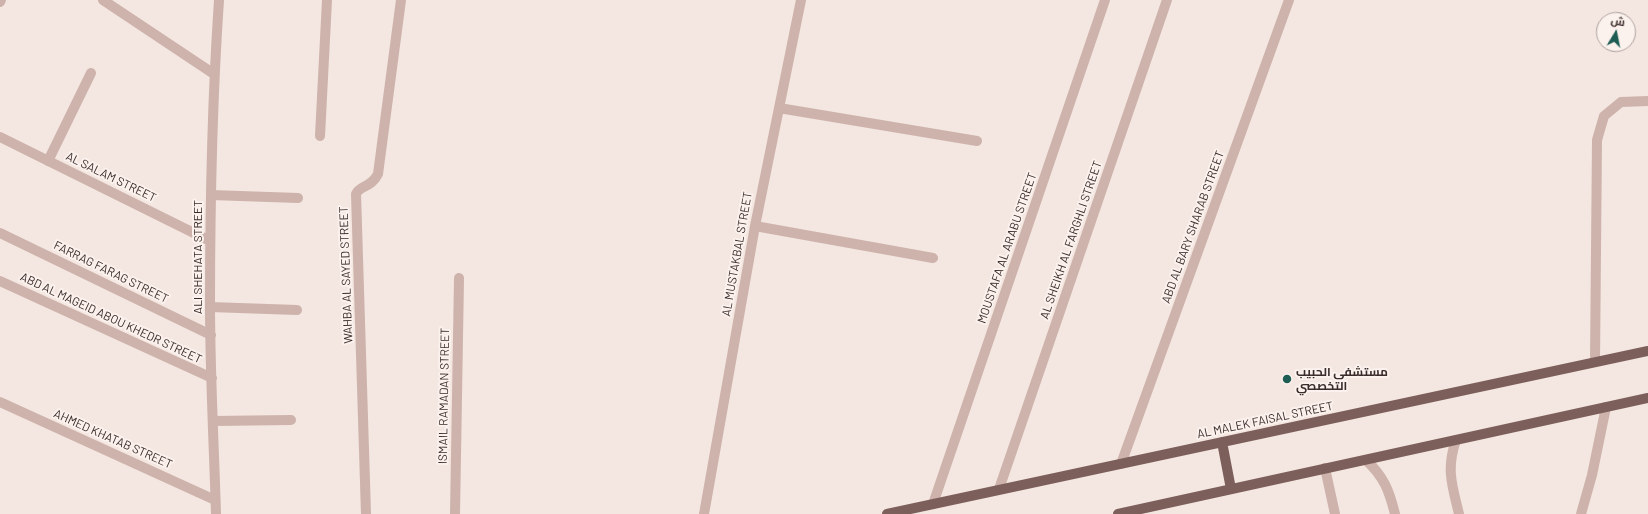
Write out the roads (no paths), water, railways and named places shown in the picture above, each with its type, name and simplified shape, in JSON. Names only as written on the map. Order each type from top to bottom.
[{"type":"main road","name":"AL MALEK FAISAL STREET","points":[[887,514],[1648,351]]},
{"type":"main road","points":[[1118,514],[1648,398]]},
{"type":"main road","points":[[1222,442],[1231,489]]},
{"type":"street","points":[[103,0],[214,74]]},
{"type":"street","name":"ALI SHEHATA STREET","points":[[216,514],[210,307],[210,241],[214,74],[219,0]]},
{"type":"street","points":[[320,136],[327,0]]},
{"type":"street","name":"WAHBA AL SAYED STREET","points":[[366,514],[356,194],[359,189],[373,182],[378,174],[401,0]]},
{"type":"street","name":"AL MUSTAKBAL STREET","points":[[704,514],[755,226],[801,0]]},
{"type":"street","name":"MOUSTAFA AL ARABU STREET","points":[[933,504],[1105,0]]},
{"type":"street","name":"AL SHEIKH AL FARGHLI STREET","points":[[999,489],[1167,0]]},
{"type":"street","name":"ABD AL BARY SHARAB STREET","points":[[1121,464],[1289,0]]},
{"type":"street","points":[[48,161],[91,73]]},
{"type":"street","points":[[1595,362],[1597,140],[1604,116],[1621,102],[1648,101]]},
{"type":"street","points":[[779,108],[977,141]]},
{"type":"street","name":"AL SALAM STREET","points":[[0,137],[210,241]]},
{"type":"street","points":[[211,195],[298,198]]},
{"type":"street","points":[[755,226],[933,258]]},
{"type":"street","name":"FARRAG FARAG STREET","points":[[0,233],[211,335]]},
{"type":"street","name":"ISMAIL RAMADAN STREET","points":[[456,514],[459,278]]},
{"type":"street","name":"ABD AL MAGEID ABOU KHEDR STREET","points":[[0,281],[212,378]]},
{"type":"street","points":[[210,307],[297,310]]},
{"type":"street","name":"AHMED KHATAB STREET","points":[[0,402],[215,500]]},
{"type":"street","points":[[1581,514],[1592,475],[1606,407]]},
{"type":"street","points":[[213,421],[291,420]]},
{"type":"street","points":[[1456,440],[1451,453],[1450,468],[1459,514]]},
{"type":"street","points":[[1366,460],[1385,482],[1391,496],[1395,514]]},
{"type":"street","points":[[1324,468],[1335,514]]},
{"type":"place","name":"مستشفى الحبيب التخصصي","points":[[1287,379]]}]
